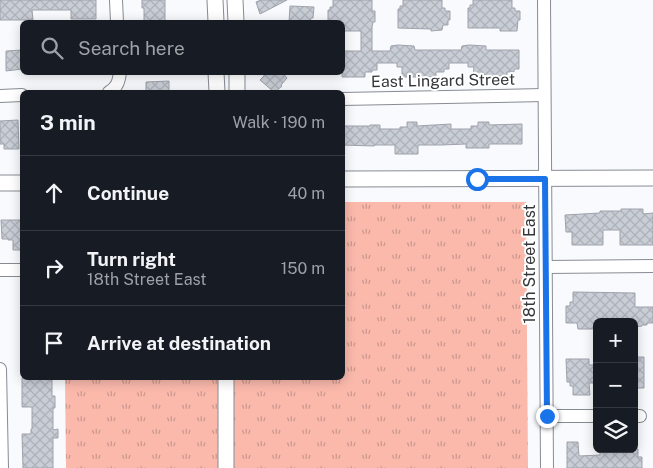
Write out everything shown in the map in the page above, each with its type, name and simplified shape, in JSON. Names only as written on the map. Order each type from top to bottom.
[{"type":"main road","points":[[215,0],[216,20]]},
{"type":"main road","points":[[235,0],[236,20]]},
{"type":"main road","points":[[216,75],[217,90]]},
{"type":"main road","points":[[237,75],[237,90]]},
{"type":"main road","points":[[345,179],[653,178]]},
{"type":"main road","points":[[0,183],[20,183]]},
{"type":"main road","points":[[226,380],[226,468]]},
{"type":"street","points":[[116,0],[117,20]]},
{"type":"street","name":"18th Street East","points":[[544,0],[547,468]]},
{"type":"street","points":[[113,90],[119,81],[120,75]]},
{"type":"street","points":[[0,96],[20,95]]},
{"type":"street","name":"East Lingard Street","points":[[345,98],[544,95]]},
{"type":"street","points":[[546,267],[653,266]]},
{"type":"street","points":[[0,270],[20,270]]},
{"type":"street","points":[[0,369],[2,468]]},
{"type":"street","points":[[547,416],[593,416]]},
{"type":"green space","points":[[345,202],[526,202],[528,468],[66,468],[65,380],[345,380]]},
{"type":"building","points":[[0,0],[96,0],[96,19],[71,19],[71,10],[32,10],[33,20],[0,20]]},
{"type":"building","points":[[142,0],[165,0],[165,20],[144,20],[144,8],[142,8]]},
{"type":"building","points":[[261,0],[287,0],[260,14],[256,2]]},
{"type":"building","points":[[333,0],[372,0],[375,22],[373,22],[372,27],[372,51],[390,51],[391,46],[398,45],[414,46],[415,50],[461,50],[462,46],[469,45],[486,46],[486,50],[519,50],[519,69],[514,69],[514,72],[507,72],[507,76],[473,76],[474,67],[468,67],[468,63],[449,63],[449,69],[444,69],[444,72],[436,72],[436,77],[402,77],[402,67],[397,67],[397,63],[377,63],[377,70],[365,72],[365,77],[342,77],[342,75],[345,75],[345,51],[361,51],[361,31],[345,31],[345,20],[328,20],[328,10],[330,10],[330,7],[333,7]]},
{"type":"building","points":[[403,0],[442,0],[442,8],[445,8],[445,11],[450,11],[448,25],[443,25],[442,30],[431,31],[431,29],[398,28],[398,9],[400,9],[400,6],[403,6]]},
{"type":"building","points":[[473,0],[512,0],[512,8],[515,8],[515,11],[520,11],[517,31],[500,31],[500,28],[468,28],[468,8],[470,8],[470,5],[473,5]]},
{"type":"building","points":[[290,6],[314,7],[313,18],[310,20],[289,20]]},
{"type":"building","points":[[20,50],[20,69],[6,71],[6,51]]},
{"type":"building","points":[[284,75],[287,78],[277,90],[272,90],[260,80],[264,76]]},
{"type":"building","points":[[169,81],[169,90],[146,90],[146,82]]},
{"type":"building","points":[[18,120],[19,149],[4,149],[4,144],[0,144],[0,121]]},
{"type":"building","points":[[407,122],[417,122],[417,126],[451,124],[451,129],[471,129],[471,126],[478,126],[478,122],[489,122],[489,125],[522,124],[522,144],[489,144],[489,148],[466,148],[466,144],[418,145],[418,154],[395,154],[395,145],[345,145],[345,126],[380,125],[380,129],[407,127]]},
{"type":"building","points":[[621,209],[643,209],[643,214],[653,213],[653,245],[620,245],[620,230],[603,230],[603,245],[572,245],[572,232],[566,232],[565,215],[621,211]]},
{"type":"building","points":[[1,220],[20,220],[20,250],[13,250],[13,240],[2,239]]},
{"type":"building","points":[[573,292],[635,293],[635,307],[653,307],[653,323],[638,326],[638,318],[593,318],[593,329],[578,329],[577,323],[566,323],[566,306],[570,306],[570,302],[573,302]]},
{"type":"building","points":[[638,357],[644,357],[644,388],[638,388]]},
{"type":"building","points":[[566,359],[589,359],[589,365],[593,365],[593,383],[589,383],[590,395],[573,395],[573,386],[570,386],[570,382],[567,382]]},
{"type":"building","points":[[22,380],[52,380],[52,396],[55,396],[53,430],[58,429],[58,438],[53,438],[53,468],[23,468],[22,434],[31,434],[32,407],[22,407]]},
{"type":"building","points":[[567,442],[578,442],[579,456],[600,455],[600,453],[638,453],[638,457],[642,457],[642,468],[567,468]]},
{"type":"route","points":[[477,179],[545,179],[547,416]]}]
